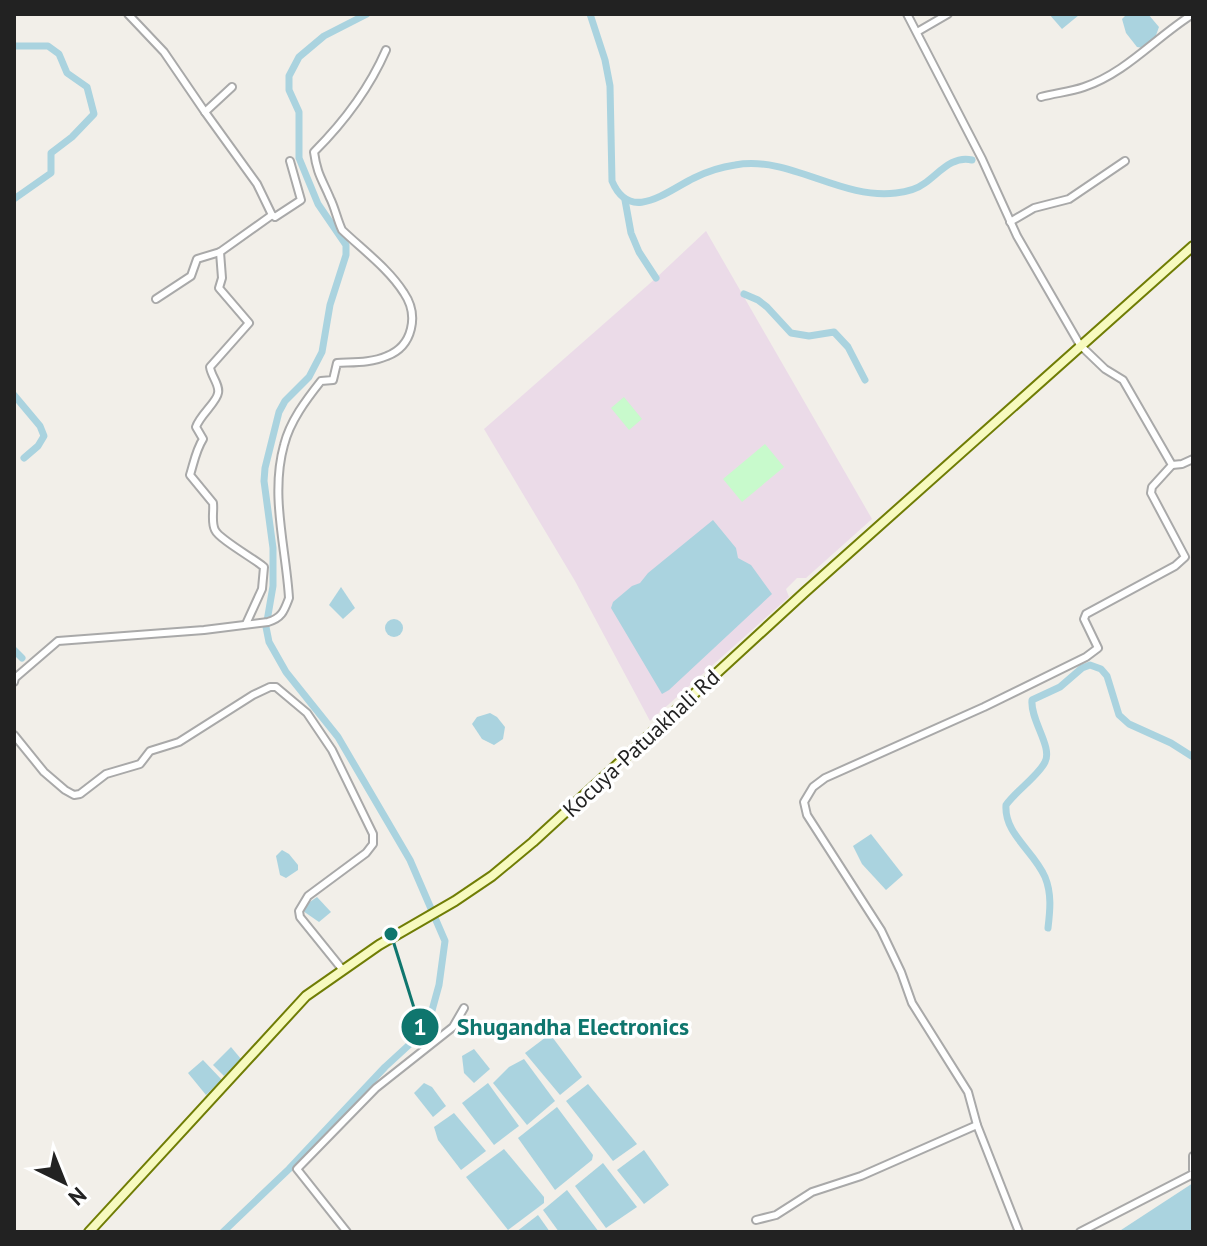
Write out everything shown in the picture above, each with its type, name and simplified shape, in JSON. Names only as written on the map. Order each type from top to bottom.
[{"type":"main road","name":"Kocuya-Patuakhali Rd","points":[[89,1232],[306,996],[342,969],[492,876],[533,842],[1193,246]]},
{"type":"street","points":[[128,14],[164,52],[257,184],[272,215]]},
{"type":"street","points":[[907,14],[982,159],[1010,222],[1080,345],[1105,369],[1123,380],[1172,465]]},
{"type":"street","points":[[917,32],[948,14]]},
{"type":"street","points":[[1041,97],[1082,88],[1104,78],[1143,53],[1193,14]]},
{"type":"street","points":[[14,682],[58,641],[204,630],[278,619],[289,598],[277,483],[284,443],[301,407],[321,381],[333,380],[337,363],[370,361],[388,356],[401,346],[411,330],[413,312],[404,292],[342,230],[317,172],[314,152],[357,104],[386,50]]},
{"type":"street","points":[[205,112],[232,87]]},
{"type":"street","points":[[156,299],[191,276],[197,259],[220,252],[272,215],[275,217],[301,200],[290,161]]},
{"type":"street","points":[[1010,222],[1034,208],[1069,199],[1125,161]]},
{"type":"street","points":[[220,252],[222,278],[219,288],[249,323],[210,367],[219,390],[218,397],[199,418],[196,427],[203,439],[196,450],[197,457],[190,475],[213,503],[212,521],[219,537],[264,567],[262,589],[250,624]]},
{"type":"street","points":[[1019,1232],[977,1125],[968,1092],[912,1003],[881,930],[829,848],[816,834],[804,802],[813,787],[825,778],[984,707],[1086,657],[1098,648],[1084,619],[1086,614],[1175,566],[1185,557],[1151,493],[1152,487],[1172,465],[1193,459]]},
{"type":"street","points":[[14,735],[44,772],[74,795],[106,774],[140,764],[148,753],[179,742],[253,695],[270,687],[280,689],[307,713],[332,750],[373,834],[373,844],[366,853],[308,896],[299,911],[300,917],[342,969]]},
{"type":"street","points":[[347,1232],[297,1169],[376,1088],[453,1027],[464,1008]]},
{"type":"street","points":[[756,1220],[776,1215],[812,1192],[861,1176],[977,1125]]},
{"type":"street","points":[[1080,1232],[1193,1172],[1193,1156]]},
{"type":"shaded area","points":[[706,231],[872,519],[806,578],[797,578],[786,589],[789,597],[650,721],[575,581],[484,429]]},
{"type":"green space","points":[[624,397],[642,419],[629,430],[611,408]]},
{"type":"green space","points":[[765,444],[784,467],[742,502],[723,479]]},
{"type":"water","points":[[1049,14],[1079,14],[1079,15],[1062,29]]},
{"type":"water","points":[[1127,14],[1148,14],[1159,27],[1155,38],[1143,48],[1137,47],[1126,33],[1122,19]]},
{"type":"water","points":[[713,520],[736,548],[738,558],[751,565],[772,594],[662,694],[611,608],[613,602],[640,583]]},
{"type":"water","points":[[341,587],[355,608],[343,619],[329,605]]},
{"type":"water","points":[[394,619],[403,628],[394,637],[385,628]]},
{"type":"water","points":[[490,713],[505,727],[503,739],[494,745],[482,739],[472,724],[477,717]]},
{"type":"water","points":[[871,834],[903,875],[886,890],[862,864],[853,846]]},
{"type":"water","points":[[282,850],[298,865],[298,870],[286,878],[280,875],[276,856]]},
{"type":"water","points":[[317,897],[331,912],[319,922],[303,911],[304,906]]},
{"type":"water","points":[[550,1034],[582,1077],[560,1095],[525,1053]]},
{"type":"water","points":[[231,1047],[241,1059],[224,1076],[213,1065]]},
{"type":"water","points":[[474,1049],[490,1069],[474,1083],[464,1073],[462,1056]]},
{"type":"water","points":[[524,1059],[555,1101],[527,1125],[493,1083],[509,1067]]},
{"type":"water","points":[[203,1060],[222,1080],[206,1095],[188,1073]]},
{"type":"water","points":[[424,1083],[432,1087],[446,1106],[433,1117],[414,1093]]},
{"type":"water","points":[[488,1083],[519,1126],[494,1145],[462,1103]]},
{"type":"water","points":[[588,1084],[637,1144],[613,1161],[566,1101]]},
{"type":"water","points":[[557,1107],[593,1155],[592,1160],[555,1190],[518,1138]]},
{"type":"water","points":[[454,1113],[486,1151],[461,1170],[438,1140],[434,1127]]},
{"type":"water","points":[[504,1149],[544,1197],[544,1203],[508,1230],[466,1177]]},
{"type":"water","points":[[644,1150],[669,1185],[644,1204],[617,1170]]},
{"type":"water","points":[[603,1163],[637,1207],[606,1228],[575,1186]]},
{"type":"water","points":[[1193,1183],[1193,1232],[1118,1232]]},
{"type":"water","points":[[567,1190],[599,1232],[559,1232],[543,1210]]},
{"type":"water","points":[[538,1215],[550,1232],[516,1232]]},
{"type":"waterway","points":[[223,1232],[422,1033],[439,985],[445,941],[410,860],[338,737],[286,672],[269,642],[266,627],[273,586],[273,548],[265,468],[279,412],[285,401],[309,377],[322,352],[330,305],[346,255],[346,245],[318,204],[299,158],[299,112],[289,90],[289,76],[299,57],[324,36],[367,14]]},
{"type":"waterway","points":[[590,14],[610,86],[612,181],[620,194],[629,200],[650,200],[709,172],[755,164],[795,171],[855,190],[896,193],[918,187],[952,162],[972,160]]},
{"type":"waterway","points":[[14,46],[48,46],[59,54],[67,73],[87,87],[94,114],[51,153],[51,173],[14,199]]},
{"type":"waterway","points":[[625,200],[631,233],[656,278]]},
{"type":"waterway","points":[[744,294],[767,307],[791,333],[809,336],[834,332],[848,347],[865,380]]},
{"type":"waterway","points":[[14,395],[40,426],[44,436],[24,458]]},
{"type":"waterway","points":[[14,650],[22,658]]},
{"type":"waterway","points":[[1048,928],[1050,896],[1045,877],[1010,825],[1006,805],[1038,772],[1047,756],[1032,700],[1060,687],[1090,665],[1101,669],[1107,676],[1119,715],[1129,724],[1193,757]]},
{"type":"place","name":"Shugandha Electronics","points":[[391,934]]}]
